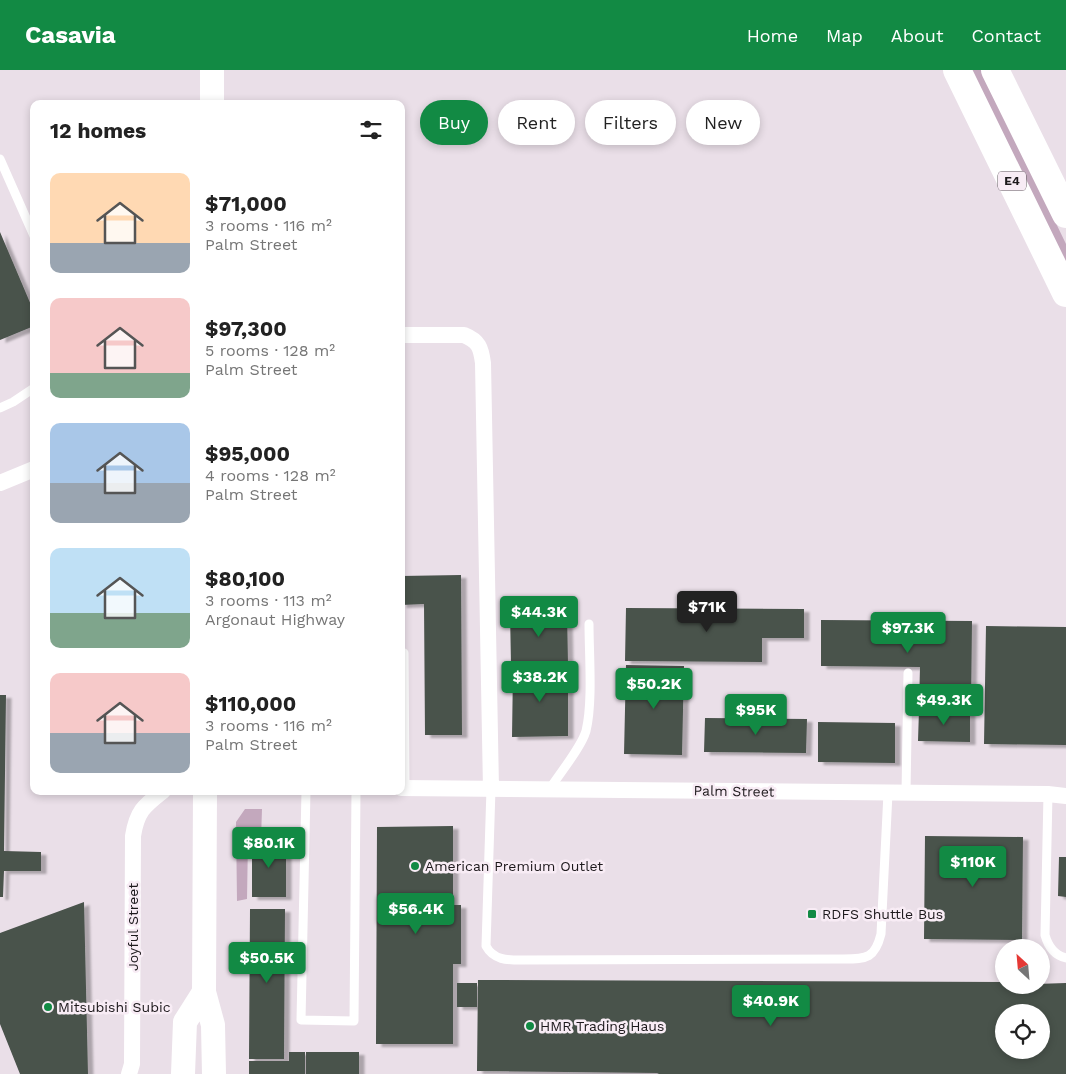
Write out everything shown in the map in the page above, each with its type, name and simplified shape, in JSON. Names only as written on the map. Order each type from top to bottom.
[{"type":"highway","name":"E4","points":[[957,70],[1066,293]]},
{"type":"highway","name":"E4","points":[[996,70],[1066,214]]},
{"type":"street","points":[[212,70],[212,100]]},
{"type":"street","points":[[405,335],[464,335],[473,338],[482,350],[484,363],[491,789]]},
{"type":"street","points":[[0,483],[30,471]]},
{"type":"street","name":"Palm Street","points":[[405,788],[1048,794],[1066,796]]},
{"type":"street","name":"Joyful Street","points":[[129,1074],[132,1064],[133,836],[135,822],[140,811],[158,795]]},
{"type":"street","points":[[206,795],[204,992],[213,1025],[214,1074]]},
{"type":"street","points":[[183,1074],[185,1022],[204,992]]},
{"type":"lane","points":[[0,159],[30,227]]},
{"type":"lane","points":[[0,408],[30,391]]},
{"type":"lane","points":[[549,790],[586,733],[590,624]]},
{"type":"lane","points":[[906,793],[908,673]]},
{"type":"lane","points":[[491,789],[486,946],[494,956],[504,959],[524,960],[862,959],[876,948],[880,934],[888,793]]},
{"type":"lane","points":[[1048,794],[1045,935],[1047,943],[1052,950],[1066,958]]},
{"type":"lane","points":[[306,795],[301,1020],[354,1021],[356,795]]},
{"type":"shaded area","points":[[968,70],[982,70],[1066,244],[1066,270]]},
{"type":"shaded area","points":[[245,809],[262,809],[261,839],[248,839],[247,899],[237,901],[236,822]]},
{"type":"building","points":[[0,232],[30,303],[30,328],[0,340]]},
{"type":"building","points":[[461,575],[462,735],[425,735],[424,604],[405,605],[405,576]]},
{"type":"building","points":[[626,608],[804,609],[804,638],[762,638],[762,662],[625,661]]},
{"type":"building","points":[[567,611],[568,664],[511,665],[510,612]]},
{"type":"building","points":[[821,620],[972,621],[971,707],[919,707],[920,667],[821,666]]},
{"type":"building","points":[[986,626],[1066,627],[1066,745],[984,744]]},
{"type":"building","points":[[626,665],[684,666],[682,755],[624,754]]},
{"type":"building","points":[[513,669],[568,669],[568,736],[512,737]]},
{"type":"building","points":[[0,695],[6,695],[4,851],[41,852],[41,871],[4,871],[3,897],[0,897]]},
{"type":"building","points":[[919,710],[970,710],[970,742],[918,741]]},
{"type":"building","points":[[705,718],[807,719],[806,753],[704,752]]},
{"type":"building","points":[[818,722],[895,723],[895,763],[818,762]]},
{"type":"building","name":"American Premium Outlet","points":[[453,826],[453,905],[461,905],[461,964],[453,964],[453,1044],[376,1044],[377,827]]},
{"type":"building","points":[[925,836],[1023,837],[1022,939],[924,939]]},
{"type":"building","points":[[252,841],[286,841],[286,897],[252,897]]},
{"type":"building","points":[[1059,857],[1066,857],[1066,897],[1058,896]]},
{"type":"building","points":[[84,902],[88,1074],[20,1074],[0,1024],[0,933]]},
{"type":"building","points":[[250,909],[285,909],[284,1059],[249,1059]]},
{"type":"building","points":[[478,980],[995,982],[995,994],[1050,994],[1050,984],[1066,983],[1066,1074],[477,1071]]},
{"type":"building","points":[[457,983],[477,983],[477,1007],[457,1007]]},
{"type":"building","points":[[289,1052],[305,1052],[305,1074],[249,1074],[249,1061],[289,1061]]},
{"type":"building","points":[[306,1052],[359,1052],[359,1074],[306,1074]]},
{"type":"place","name":"American Premium Outlet","points":[[415,866]]},
{"type":"place","name":"RDFS Shuttle Bus","points":[[812,914]]},
{"type":"place","name":"Mitsubishi Subic","points":[[48,1007]]},
{"type":"place","name":"HMR Trading Haus","points":[[530,1026]]}]
